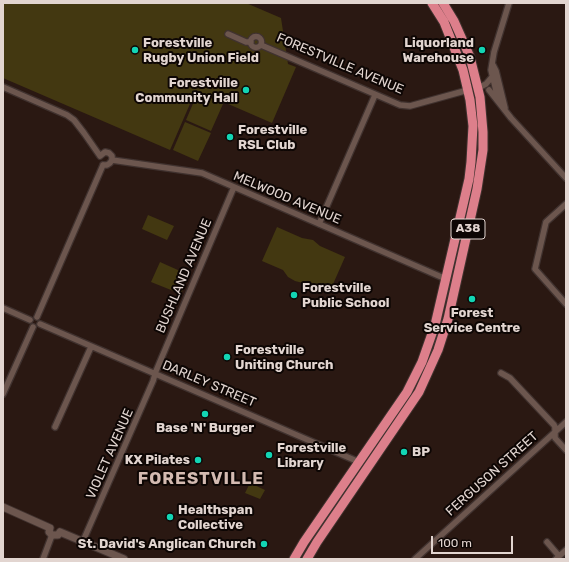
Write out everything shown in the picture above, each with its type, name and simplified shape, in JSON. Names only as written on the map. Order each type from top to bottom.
[{"type":"highway","name":"A38","points":[[294,559],[406,392],[422,362],[435,325],[466,191],[471,162],[473,126],[468,90],[455,47],[444,22],[432,3]]},
{"type":"highway","name":"A38","points":[[307,559],[316,542],[419,392],[438,350],[448,319],[481,167],[483,132],[481,101],[470,57],[454,20],[443,3]]},
{"type":"highway","name":"FORESTVILLE AVENUE","points":[[468,90],[478,88]]},
{"type":"highway","name":"DARLEY STREET","points":[[358,462],[368,467]]},
{"type":"street","points":[[509,3],[494,52],[491,70],[494,87],[499,102],[511,118],[566,178]]},
{"type":"street","name":"FORESTVILLE AVENUE","points":[[228,34],[246,42],[251,42],[252,46],[255,48],[261,45],[395,104],[405,106],[468,90]]},
{"type":"street","points":[[493,65],[496,72],[494,87],[505,104],[505,108]]},
{"type":"street","points":[[478,88],[486,84],[492,77]]},
{"type":"street","points":[[3,87],[67,115],[74,120],[100,156],[100,162],[103,165]]},
{"type":"street","points":[[478,88],[485,91],[494,87]]},
{"type":"street","points":[[319,224],[375,95]]},
{"type":"street","points":[[100,156],[104,152],[109,153],[112,156],[112,160],[109,164],[103,165]]},
{"type":"street","name":"MELWOOD AVENUE","points":[[112,160],[198,172],[446,279]]},
{"type":"street","points":[[37,318],[103,165]]},
{"type":"street","name":"BUSHLAND AVENUE","points":[[155,374],[234,187]]},
{"type":"street","points":[[566,204],[546,222],[535,269],[566,304]]},
{"type":"street","points":[[3,308],[30,320],[32,318],[37,318]]},
{"type":"street","points":[[3,394],[33,327],[40,324],[37,318]]},
{"type":"street","points":[[30,320],[33,327]]},
{"type":"street","name":"DARLEY STREET","points":[[40,324],[358,462]]},
{"type":"street","points":[[55,427],[91,346]]},
{"type":"street","points":[[501,373],[510,378],[549,419],[555,427],[555,438],[566,450]]},
{"type":"street","name":"VIOLET AVENUE","points":[[83,541],[140,413],[155,374]]},
{"type":"street","name":"FERGUSON STREET","points":[[415,559],[566,422]]},
{"type":"street","points":[[3,507],[50,528]]},
{"type":"street","points":[[50,528],[53,525],[57,526],[60,532],[124,559]]},
{"type":"street","points":[[43,559],[52,535],[49,532],[50,528]]},
{"type":"street","points":[[52,535],[58,535],[60,532]]},
{"type":"street","points":[[547,542],[557,557],[566,550]]},
{"type":"shaded area","points":[[3,3],[246,3],[281,18],[288,64],[296,67],[272,123],[196,90],[170,150],[3,78]]},
{"type":"shaded area","points":[[198,92],[223,104],[211,131],[186,120]]},
{"type":"shaded area","points":[[185,122],[211,133],[198,161],[173,150]]},
{"type":"shaded area","points":[[148,215],[174,226],[167,240],[142,229]]},
{"type":"shaded area","points":[[277,227],[302,238],[313,240],[320,246],[345,257],[330,291],[309,282],[303,283],[295,281],[288,277],[283,270],[262,261]]},
{"type":"shaded area","points":[[160,262],[189,275],[181,294],[151,282]]},
{"type":"shaded area","points":[[250,483],[265,490],[260,499],[245,493]]},
{"type":"place","name":"Forestville Rugby Union Field","points":[[135,50]]},
{"type":"place","name":"Liquorland Warehouse","points":[[482,50]]},
{"type":"place","name":"Forestville Community Hall","points":[[246,90]]},
{"type":"place","name":"Forestville RSL Club","points":[[230,137]]},
{"type":"place","name":"Forestville Public School","points":[[294,295]]},
{"type":"place","name":"Forest Service Centre","points":[[472,299]]},
{"type":"place","name":"Forestville Uniting Church","points":[[227,357]]},
{"type":"place","name":"Base 'N' Burger","points":[[205,414]]},
{"type":"place","name":"BP","points":[[404,452]]},
{"type":"place","name":"Forestville Library","points":[[269,455]]},
{"type":"place","name":"KX Pilates","points":[[198,460]]},
{"type":"place","name":"Healthspan Collective","points":[[170,517]]},
{"type":"place","name":"St. David's Anglican Church","points":[[264,544]]},
{"type":"district","name":"FORESTVILLE","points":[[201,479]]}]
